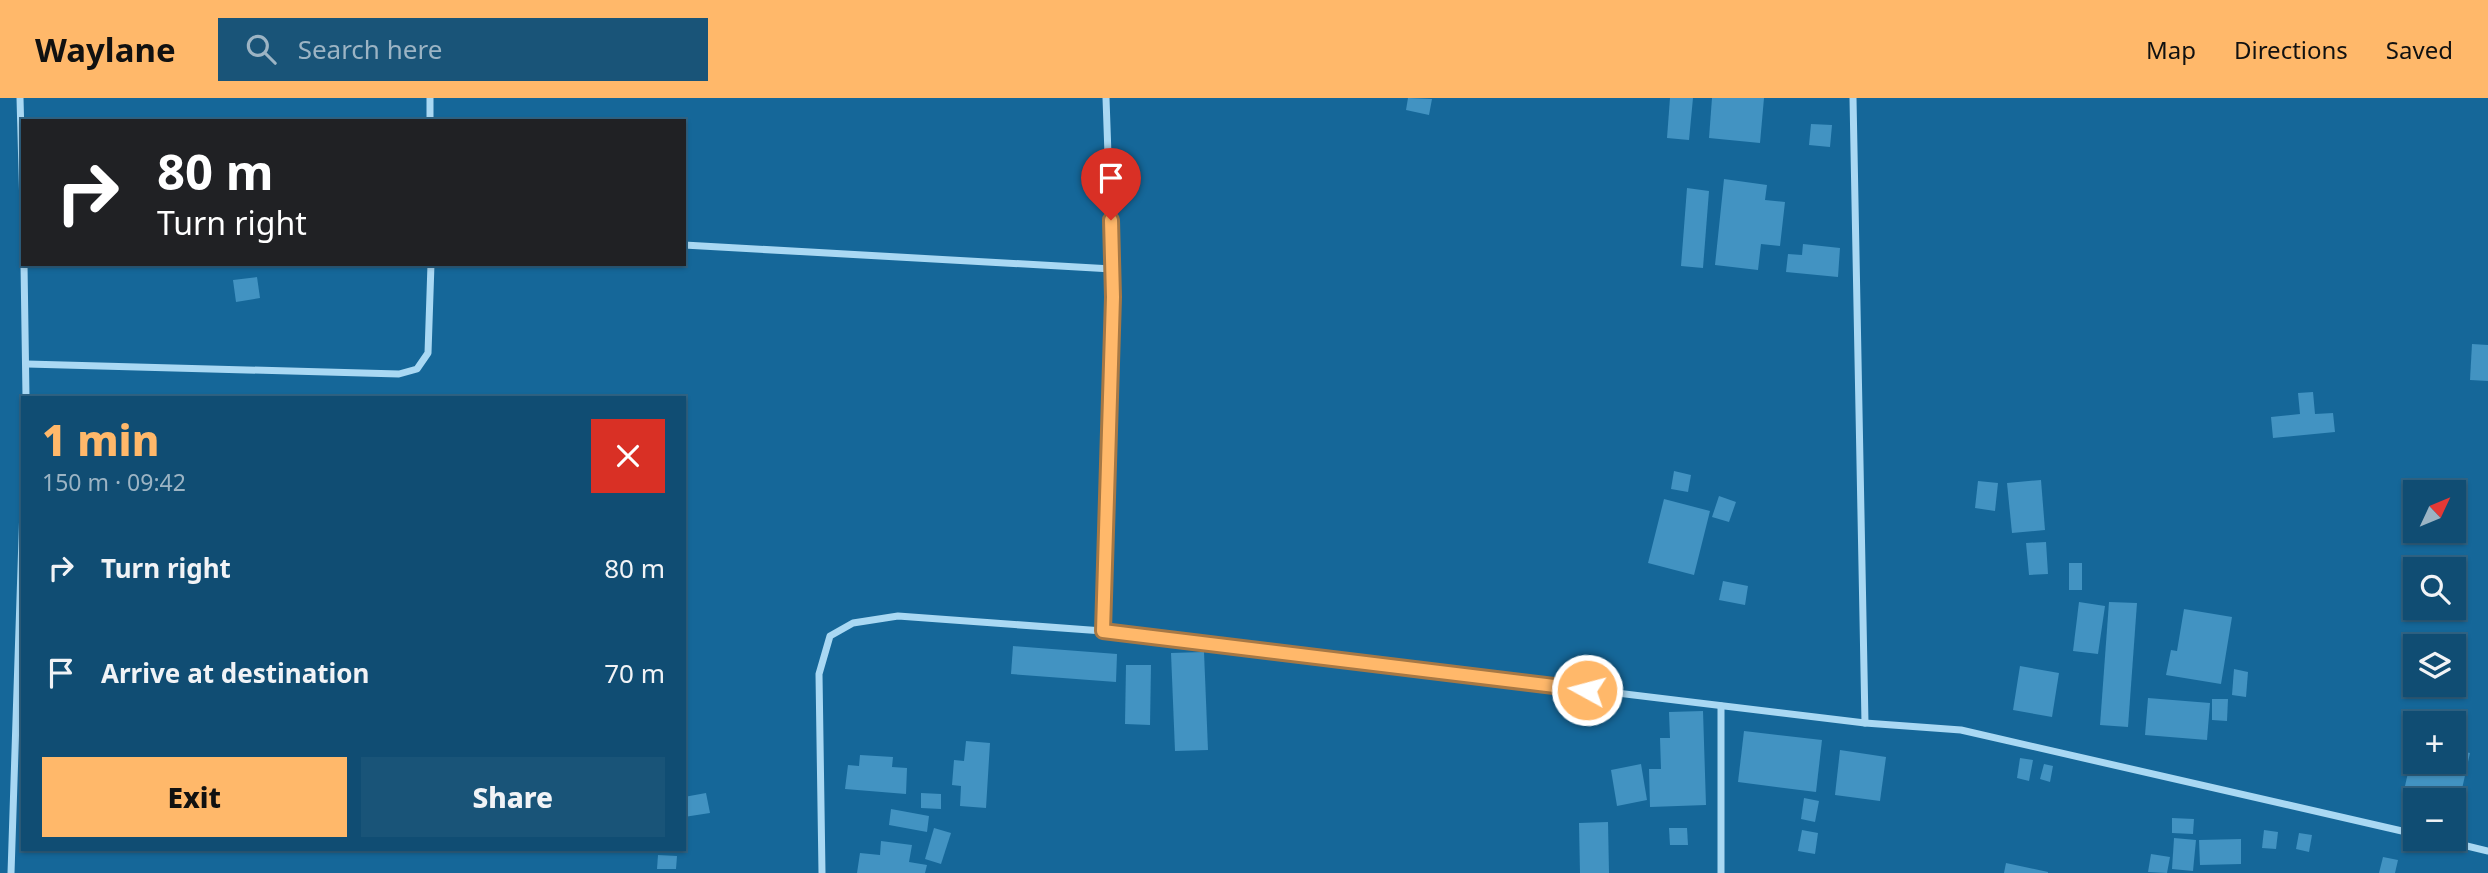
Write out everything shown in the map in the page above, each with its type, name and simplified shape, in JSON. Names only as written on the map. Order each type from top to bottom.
[{"type":"street","points":[[20,98],[21,135]]},
{"type":"street","points":[[430,98],[430,119]]},
{"type":"street","points":[[1103,631],[1113,297],[1106,98]]},
{"type":"street","points":[[1853,98],[1865,723]]},
{"type":"street","points":[[686,245],[1112,268]]},
{"type":"street","points":[[24,266],[26,396]]},
{"type":"street","points":[[27,364],[399,374],[417,369],[428,352],[431,266]]},
{"type":"street","points":[[11,873],[21,568]]},
{"type":"street","points":[[822,873],[819,674],[830,636],[853,623],[898,616],[1103,631],[1865,723],[1961,730],[2403,831]]},
{"type":"street","points":[[1721,706],[1721,873]]},
{"type":"street","points":[[2466,845],[2488,850]]},
{"type":"building","points":[[1408,98],[1432,99],[1429,115],[1406,110]]},
{"type":"building","points":[[1670,98],[1693,98],[1689,140],[1667,138]]},
{"type":"building","points":[[1712,98],[1764,98],[1760,143],[1709,138]]},
{"type":"building","points":[[1811,124],[1832,125],[1830,147],[1809,145]]},
{"type":"building","points":[[1724,179],[1767,185],[1765,200],[1785,202],[1780,246],[1761,244],[1758,270],[1715,265]]},
{"type":"building","points":[[1687,188],[1709,191],[1703,268],[1681,266]]},
{"type":"building","points":[[1803,244],[1840,248],[1838,277],[1786,272],[1788,254],[1802,255]]},
{"type":"building","points":[[257,277],[260,298],[236,302],[233,280]]},
{"type":"building","points":[[2472,344],[2488,345],[2488,381],[2470,380]]},
{"type":"building","points":[[2313,392],[2315,414],[2333,413],[2335,432],[2273,438],[2271,417],[2300,414],[2298,393]]},
{"type":"building","points":[[1674,471],[1691,475],[1688,492],[1671,489]]},
{"type":"building","points":[[2041,480],[2045,530],[2012,533],[2007,483]]},
{"type":"building","points":[[1978,481],[1998,483],[1995,511],[1975,508]]},
{"type":"building","points":[[1719,496],[1736,502],[1729,522],[1712,517]]},
{"type":"building","points":[[1664,499],[1710,511],[1694,575],[1648,563]]},
{"type":"building","points":[[2046,542],[2048,574],[2029,575],[2026,543]]},
{"type":"building","points":[[2069,563],[2082,563],[2082,590],[2069,590]]},
{"type":"building","points":[[1723,581],[1748,586],[1745,605],[1719,600]]},
{"type":"building","points":[[2079,602],[2105,606],[2098,654],[2073,651]]},
{"type":"building","points":[[2109,602],[2137,603],[2128,727],[2100,725]]},
{"type":"building","points":[[2184,609],[2232,617],[2221,684],[2166,675],[2171,650],[2177,651]]},
{"type":"building","points":[[1013,646],[1117,654],[1116,682],[1011,674]]},
{"type":"building","points":[[1204,652],[1208,750],[1175,751],[1171,653]]},
{"type":"building","points":[[1126,665],[1151,665],[1150,725],[1125,724]]},
{"type":"building","points":[[2020,666],[2059,673],[2052,717],[2013,710]]},
{"type":"building","points":[[2234,669],[2248,672],[2246,697],[2232,695]]},
{"type":"building","points":[[2148,698],[2210,703],[2207,740],[2145,735]]},
{"type":"building","points":[[2212,699],[2228,699],[2227,721],[2212,720]]},
{"type":"building","points":[[1703,711],[1706,805],[1650,807],[1649,769],[1661,769],[1660,738],[1670,738],[1669,712]]},
{"type":"building","points":[[1744,731],[1822,740],[1816,792],[1738,782]]},
{"type":"building","points":[[966,741],[990,743],[986,808],[960,806],[961,786],[952,785],[954,760],[964,761]]},
{"type":"building","points":[[1840,750],[1886,757],[1880,801],[1835,795]]},
{"type":"building","points":[[2466,752],[2470,753],[2466,771]]},
{"type":"building","points":[[860,755],[893,757],[892,767],[907,768],[906,794],[845,789],[848,765],[859,766]]},
{"type":"building","points":[[2020,758],[2033,760],[2029,781],[2017,778]]},
{"type":"building","points":[[1641,764],[1647,800],[1617,806],[1611,770]]},
{"type":"building","points":[[2044,764],[2053,766],[2050,782],[2040,779]]},
{"type":"building","points":[[2408,774],[2465,774],[2462,788],[2405,786]]},
{"type":"building","points":[[706,793],[710,813],[686,817],[686,797]]},
{"type":"building","points":[[921,793],[941,794],[941,809],[921,808]]},
{"type":"building","points":[[1804,798],[1819,801],[1815,822],[1801,819]]},
{"type":"building","points":[[891,809],[929,816],[927,832],[889,825]]},
{"type":"building","points":[[2172,818],[2194,819],[2193,834],[2172,833]]},
{"type":"building","points":[[1608,822],[1609,873],[1580,873],[1579,823]]},
{"type":"building","points":[[934,828],[951,833],[941,864],[925,859]]},
{"type":"building","points":[[1669,828],[1687,828],[1688,845],[1670,845]]},
{"type":"building","points":[[1802,830],[1818,833],[1815,854],[1798,851]]},
{"type":"building","points":[[2264,830],[2278,832],[2276,849],[2262,848]]},
{"type":"building","points":[[2299,833],[2312,835],[2309,852],[2296,849]]},
{"type":"building","points":[[2174,838],[2196,840],[2193,871],[2172,869]]},
{"type":"building","points":[[2241,839],[2241,864],[2200,865],[2199,840]]},
{"type":"building","points":[[881,841],[912,845],[909,862],[927,865],[925,873],[857,873],[860,853],[880,855]]},
{"type":"building","points":[[2151,854],[2170,857],[2167,873],[2148,872]]},
{"type":"building","points":[[658,855],[677,856],[676,869],[657,869]]},
{"type":"building","points":[[2383,857],[2398,860],[2395,873],[2379,873]]},
{"type":"building","points":[[2006,863],[2048,872],[2048,873],[2004,873]]},
{"type":"route","points":[[1111,220],[1113,297],[1103,631],[1587,690]]}]
